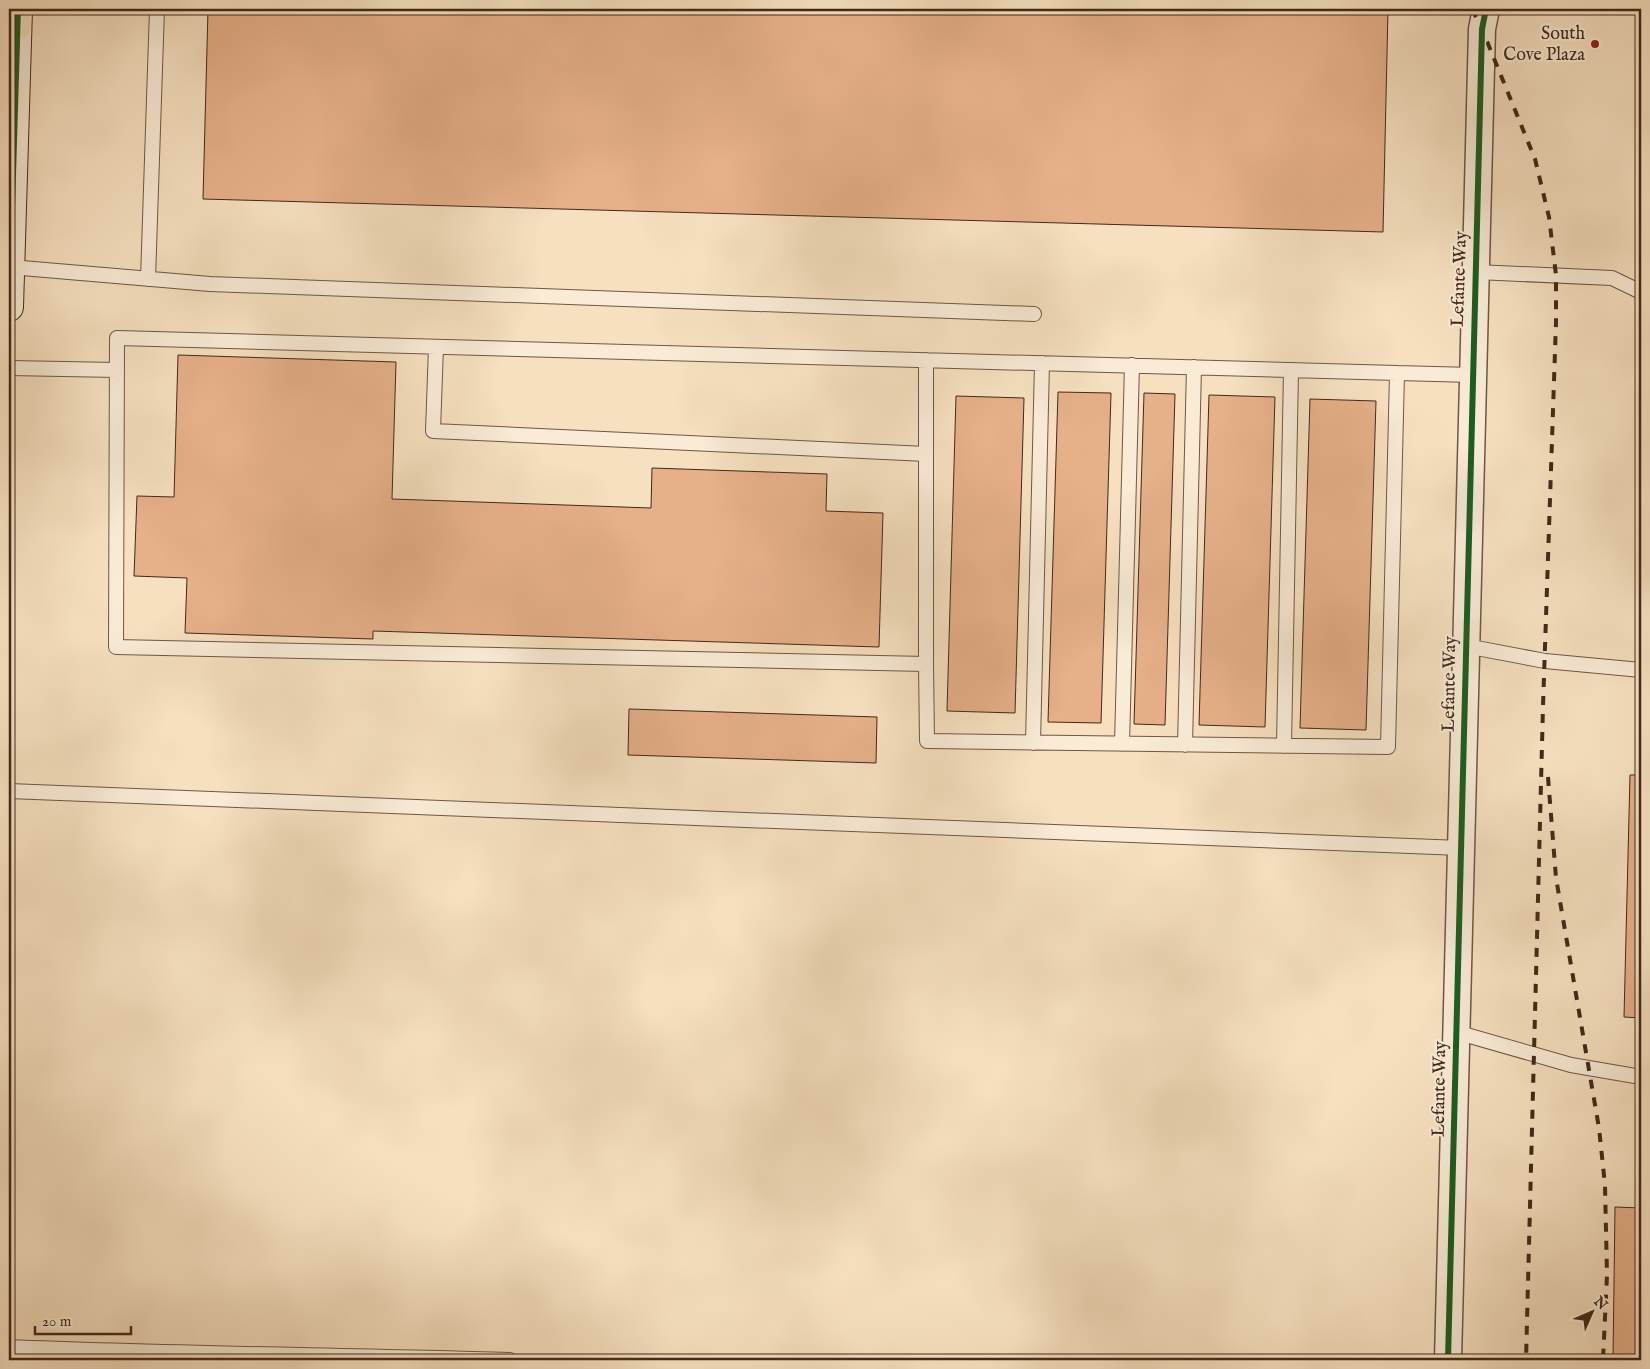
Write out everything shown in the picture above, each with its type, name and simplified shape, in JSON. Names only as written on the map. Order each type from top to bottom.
[{"type":"street","name":"Lefante Way","points":[[1448,1360],[1482,29],[1486,9]]},
{"type":"street","points":[[9,307],[16,15]]},
{"type":"lane","points":[[148,279],[157,9]]},
{"type":"lane","points":[[10,267],[210,284],[1034,314]]},
{"type":"lane","points":[[1476,272],[1612,278],[1641,292]]},
{"type":"lane","points":[[926,664],[116,646],[117,338],[1473,375]]},
{"type":"lane","points":[[436,347],[433,431],[926,454]]},
{"type":"lane","points":[[926,360],[927,741],[1388,747],[1397,373]]},
{"type":"lane","points":[[1033,742],[1042,363]]},
{"type":"lane","points":[[1122,744],[1132,366]]},
{"type":"lane","points":[[1185,745],[1194,367]]},
{"type":"lane","points":[[9,368],[117,370]]},
{"type":"lane","points":[[1284,746],[1291,370]]},
{"type":"lane","points":[[1466,646],[1545,660],[1641,670]]},
{"type":"lane","points":[[9,791],[1461,848]]},
{"type":"lane","points":[[1456,1032],[1571,1065],[1641,1077]]},
{"type":"lane","points":[[9,1347],[162,1353],[318,1354],[510,1360]]},
{"type":"building","points":[[208,9],[1388,9],[1383,232],[203,199]]},
{"type":"building","points":[[178,355],[396,362],[392,499],[651,508],[652,468],[827,474],[826,511],[883,513],[879,647],[373,631],[373,639],[185,633],[187,578],[134,576],[137,496],[174,497]]},
{"type":"building","points":[[1058,392],[1111,393],[1101,723],[1048,722]]},
{"type":"building","points":[[1144,393],[1175,394],[1165,725],[1134,724]]},
{"type":"building","points":[[1209,395],[1275,397],[1265,727],[1199,725]]},
{"type":"building","points":[[956,396],[1024,398],[1015,713],[947,711]]},
{"type":"building","points":[[1310,399],[1376,401],[1366,730],[1300,728]]},
{"type":"building","points":[[629,709],[877,717],[876,763],[628,755]]},
{"type":"building","points":[[1630,775],[1641,775],[1641,1018],[1624,1017]]},
{"type":"building","points":[[1615,1207],[1641,1208],[1641,1360],[1613,1360]]},
{"type":"railway","points":[[1472,9],[1535,159],[1549,217],[1556,275],[1526,1360]]},
{"type":"railway","points":[[1548,777],[1556,878],[1599,1128],[1605,1185],[1607,1275],[1603,1360]]},
{"type":"cycle path","points":[[9,307],[18,9]]},
{"type":"cycle path","points":[[1448,1360],[1482,29],[1486,9]]},
{"type":"place","name":"South Cove Plaza","points":[[1595,44]]}]
